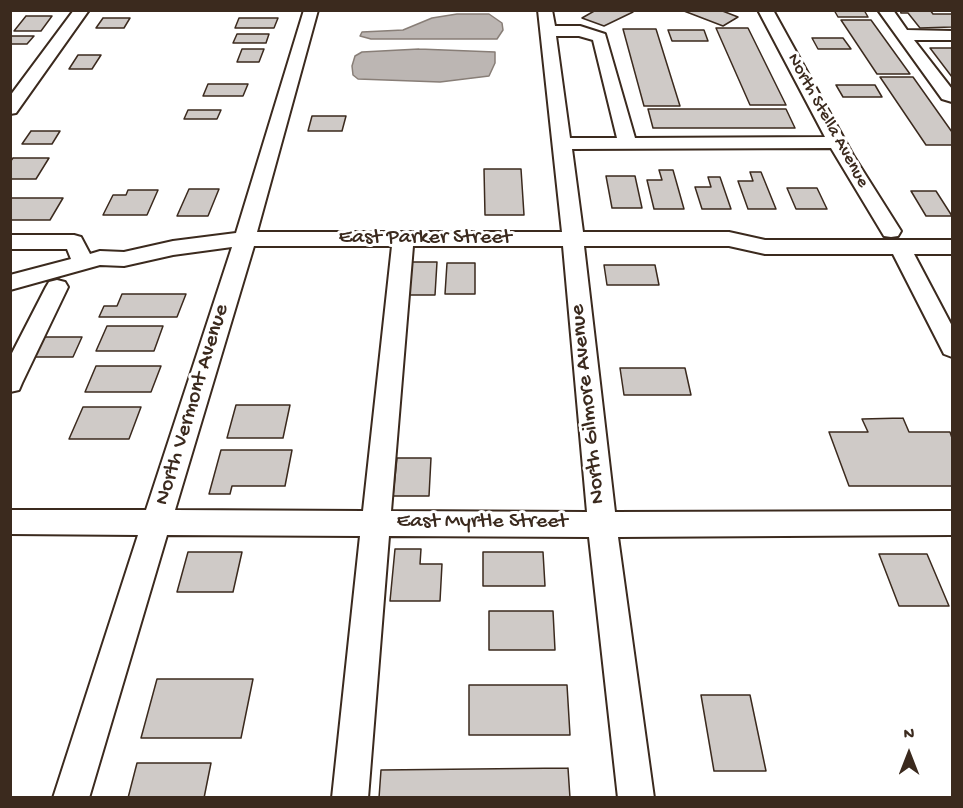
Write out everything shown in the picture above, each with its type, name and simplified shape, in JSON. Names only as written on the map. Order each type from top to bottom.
[{"type":"street","points":[[10,109],[82,10]]},
{"type":"street","name":"North Vermont Avenue","points":[[71,798],[245,238],[310,10]]},
{"type":"street","name":"North Gilmore Avenue","points":[[545,10],[573,239],[602,523],[636,798]]},
{"type":"street","name":"North Stella Avenue","points":[[765,10],[837,142],[895,239],[952,348]]},
{"type":"street","points":[[885,10],[948,96],[952,97]]},
{"type":"street","points":[[548,31],[580,31],[600,37],[627,143]]},
{"type":"street","points":[[903,35],[952,35]]},
{"type":"street","points":[[562,144],[837,142]]},
{"type":"street","name":"East Parker Street","points":[[10,301],[92,275],[124,259],[173,248],[245,238],[729,239],[765,247],[895,239],[952,232]]},
{"type":"street","name":"East Parker Street","points":[[895,239],[952,247]]},
{"type":"street","points":[[350,798],[403,240]]},
{"type":"street","points":[[10,242],[74,242],[84,263]]},
{"type":"street","name":"East Parker Street","points":[[10,283],[100,258],[124,259]]},
{"type":"street","points":[[10,383],[57,287]]},
{"type":"street","name":"East Myrtle Street","points":[[10,522],[952,523]]},
{"type":"shaded area","points":[[457,14],[489,14],[502,23],[503,30],[497,39],[371,39],[360,36],[362,32],[403,30],[432,18]]},
{"type":"shaded area","points":[[419,49],[495,52],[495,63],[489,76],[440,82],[358,79],[353,75],[352,66],[355,56],[362,52]]},
{"type":"building","points":[[596,10],[633,12],[604,26],[582,18]]},
{"type":"building","points":[[720,10],[738,17],[723,26],[684,11]]},
{"type":"building","points":[[834,10],[864,10],[868,17],[838,17]]},
{"type":"building","points":[[900,10],[930,10],[933,14],[952,14],[952,27],[920,28],[908,13],[901,13]]},
{"type":"building","points":[[26,16],[52,16],[41,31],[14,31]]},
{"type":"building","points":[[103,18],[130,18],[124,28],[96,28]]},
{"type":"building","points":[[239,18],[278,18],[274,28],[235,28]]},
{"type":"building","points":[[841,20],[871,20],[910,74],[877,74]]},
{"type":"building","points":[[716,28],[748,28],[786,105],[750,105]]},
{"type":"building","points":[[623,29],[656,29],[680,106],[644,106]]},
{"type":"building","points":[[668,30],[704,30],[708,41],[672,41]]},
{"type":"building","points":[[237,34],[269,34],[266,43],[233,43]]},
{"type":"building","points":[[10,36],[34,36],[27,44],[10,44]]},
{"type":"building","points":[[812,38],[843,38],[851,49],[818,49]]},
{"type":"building","points":[[930,48],[952,48],[952,77]]},
{"type":"building","points":[[242,49],[264,49],[259,62],[237,62]]},
{"type":"building","points":[[78,55],[101,55],[92,69],[69,69]]},
{"type":"building","points":[[880,77],[913,77],[952,132],[952,145],[926,145]]},
{"type":"building","points":[[208,84],[248,84],[243,96],[203,96]]},
{"type":"building","points":[[836,85],[875,85],[882,97],[843,97]]},
{"type":"building","points":[[648,109],[786,109],[795,128],[653,128]]},
{"type":"building","points":[[188,110],[221,110],[217,119],[184,119]]},
{"type":"building","points":[[312,116],[346,116],[342,131],[308,131]]},
{"type":"building","points":[[31,131],[60,131],[52,144],[22,144]]},
{"type":"building","points":[[13,158],[49,158],[36,179],[10,179],[10,162]]},
{"type":"building","points":[[484,169],[521,169],[524,215],[485,215]]},
{"type":"building","points":[[659,170],[673,170],[684,209],[654,209],[647,180],[662,180]]},
{"type":"building","points":[[750,172],[761,172],[776,209],[748,209],[738,181],[753,181]]},
{"type":"building","points":[[606,176],[635,176],[642,208],[612,208]]},
{"type":"building","points":[[708,177],[720,177],[731,209],[702,209],[695,187],[711,187]]},
{"type":"building","points":[[787,188],[817,188],[827,209],[796,209]]},
{"type":"building","points":[[189,189],[219,189],[208,216],[177,216]]},
{"type":"building","points":[[128,190],[158,190],[147,215],[103,215],[113,195],[126,195]]},
{"type":"building","points":[[911,191],[936,191],[952,216],[926,216]]},
{"type":"building","points":[[10,198],[63,198],[50,220],[10,220]]},
{"type":"building","points":[[409,262],[437,262],[435,295],[406,295]]},
{"type":"building","points":[[447,263],[475,263],[475,294],[445,294]]},
{"type":"building","points":[[604,265],[655,265],[659,285],[607,285]]},
{"type":"building","points":[[122,294],[186,294],[177,317],[99,317],[104,306],[117,306]]},
{"type":"building","points":[[107,326],[163,326],[154,351],[96,351]]},
{"type":"building","points":[[42,337],[82,337],[73,357],[32,357]]},
{"type":"building","points":[[96,366],[161,366],[151,392],[85,392]]},
{"type":"building","points":[[620,368],[685,368],[691,395],[624,395]]},
{"type":"building","points":[[236,405],[290,405],[283,438],[227,438]]},
{"type":"building","points":[[83,407],[141,407],[129,439],[69,439]]},
{"type":"building","points":[[903,418],[909,432],[950,432],[952,486],[849,486],[829,432],[868,432],[862,419]]},
{"type":"building","points":[[221,450],[292,450],[285,486],[232,486],[230,494],[209,494]]},
{"type":"building","points":[[397,458],[431,458],[429,496],[393,496]]},
{"type":"building","points":[[395,549],[421,549],[420,564],[442,564],[440,601],[390,601]]},
{"type":"building","points":[[188,552],[242,552],[233,592],[177,592]]},
{"type":"building","points":[[483,552],[543,552],[545,586],[483,586]]},
{"type":"building","points":[[879,554],[927,554],[949,606],[899,606]]},
{"type":"building","points":[[489,611],[553,611],[555,650],[489,650]]},
{"type":"building","points":[[157,679],[253,679],[241,738],[141,738]]},
{"type":"building","points":[[469,685],[567,685],[570,735],[469,735]]},
{"type":"building","points":[[701,695],[750,695],[766,771],[714,771]]},
{"type":"building","points":[[137,763],[211,763],[204,798],[128,798]]},
{"type":"building","points":[[568,768],[570,798],[379,798],[381,770]]}]
